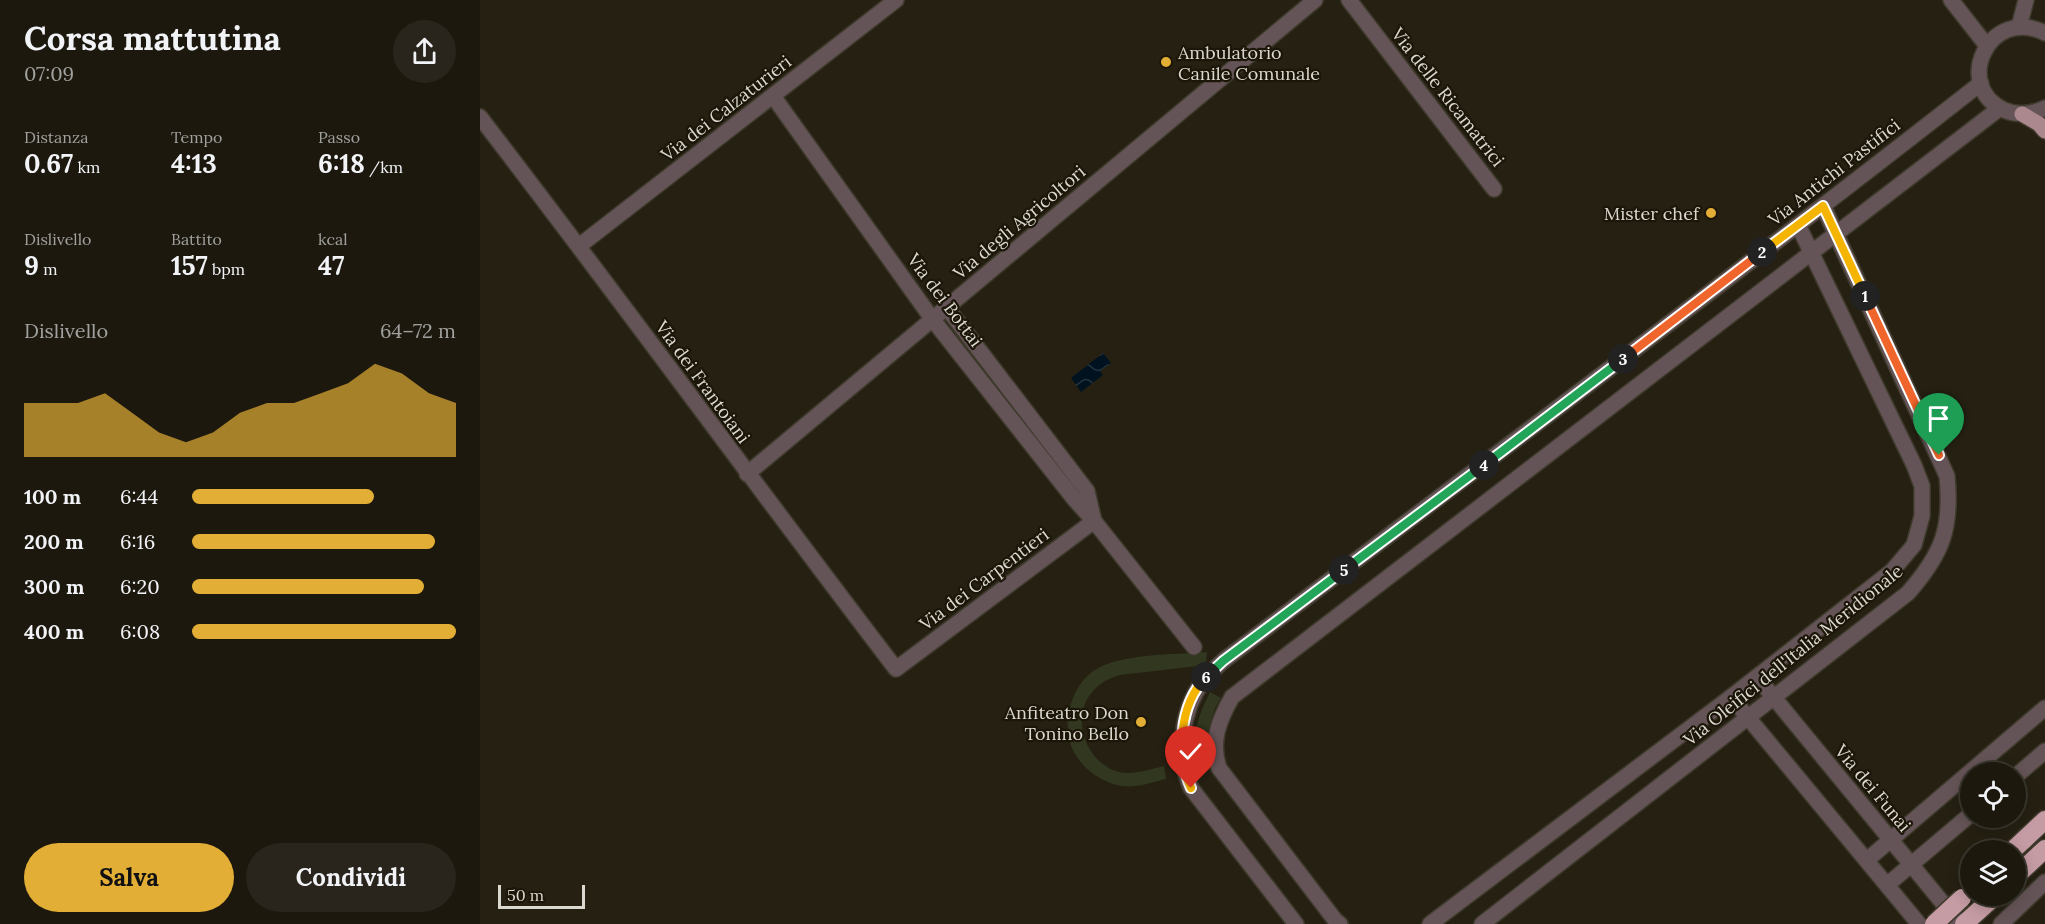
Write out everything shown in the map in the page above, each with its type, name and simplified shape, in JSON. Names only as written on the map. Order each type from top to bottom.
[{"type":"highway","points":[[2024,840],[2045,820]]},
{"type":"highway","points":[[2026,867],[2045,849]]},
{"type":"highway","points":[[1934,924],[1960,900]]},
{"type":"highway","points":[[1967,920],[1983,906]]},
{"type":"main road","points":[[2022,114],[2039,124],[2045,131]]},
{"type":"street","name":"Via dei Calzaturieri","points":[[579,246],[896,0]]},
{"type":"street","name":"Via degli Agricoltori","points":[[747,474],[1315,0]]},
{"type":"street","name":"Via delle Ricamatrici","points":[[1349,0],[1494,189]]},
{"type":"street","points":[[1951,0],[1987,46]]},
{"type":"street","points":[[2019,27],[2026,0]]},
{"type":"street","points":[[2045,33],[2028,27],[2004,31],[1987,46],[1980,60],[1981,83],[1986,94],[2000,108],[2022,114],[2045,108]]},
{"type":"street","name":"Via Antichi Pastifici","points":[[1296,924],[1191,788],[1186,776],[1182,757],[1183,736],[1190,704],[1203,680],[1223,661],[1483,466],[1981,83]]},
{"type":"street","name":"Via dei Bottai","points":[[773,96],[933,320],[1194,646]]},
{"type":"street","points":[[1340,924],[1219,768],[1215,758],[1215,738],[1220,718],[1232,697],[2000,108]]},
{"type":"street","name":"Via dei Frantoiani","points":[[480,117],[896,669]]},
{"type":"street","name":"Via Oleifici dell'Italia Meridionale","points":[[1482,924],[1908,593],[1929,569],[1944,538],[1950,503],[1947,476],[1823,206]]},
{"type":"street","name":"Via Oleifici dell'Italia Meridionale","points":[[1430,924],[1757,677],[1892,571],[1914,545],[1922,516],[1922,486],[1798,225]]},
{"type":"street","name":"Via dei Bottai","points":[[947,308],[1087,491],[1094,521]]},
{"type":"street","name":"Via dei Carpentieri","points":[[896,669],[1094,521]]},
{"type":"street","points":[[1839,612],[1856,634]]},
{"type":"street","name":"Via dei Funai","points":[[1757,677],[1890,840],[1967,920]]},
{"type":"street","points":[[1731,697],[1918,924]]},
{"type":"street","points":[[1867,860],[2045,708]]},
{"type":"street","points":[[2026,768],[2045,752]]},
{"type":"street","points":[[1887,885],[1960,823]]},
{"type":"street","points":[[2001,924],[2045,882]]},
{"type":"green space","points":[[1207,652],[1206,665],[1120,675],[1101,683],[1087,699],[1082,726],[1085,740],[1101,763],[1113,770],[1127,773],[1164,766],[1166,779],[1138,786],[1121,786],[1098,777],[1085,767],[1072,748],[1068,716],[1075,694],[1087,676],[1106,664],[1119,660]]},
{"type":"green space","points":[[1210,692],[1221,698],[1215,708],[1206,738],[1194,734]]},
{"type":"water","points":[[1103,353],[1111,363],[1100,371],[1103,375],[1081,392],[1071,378]]},
{"type":"place","name":"Ambulatorio Canile Comunale","points":[[1166,62]]},
{"type":"place","name":"Mister chef","points":[[1711,213]]},
{"type":"place","name":"Anfiteatro Don Tonino Bello","points":[[1141,722]]},
{"type":"route","points":[[1191,788],[1182,757],[1186,719],[1190,704],[1203,680],[1223,661],[1823,206],[1939,455]]}]
